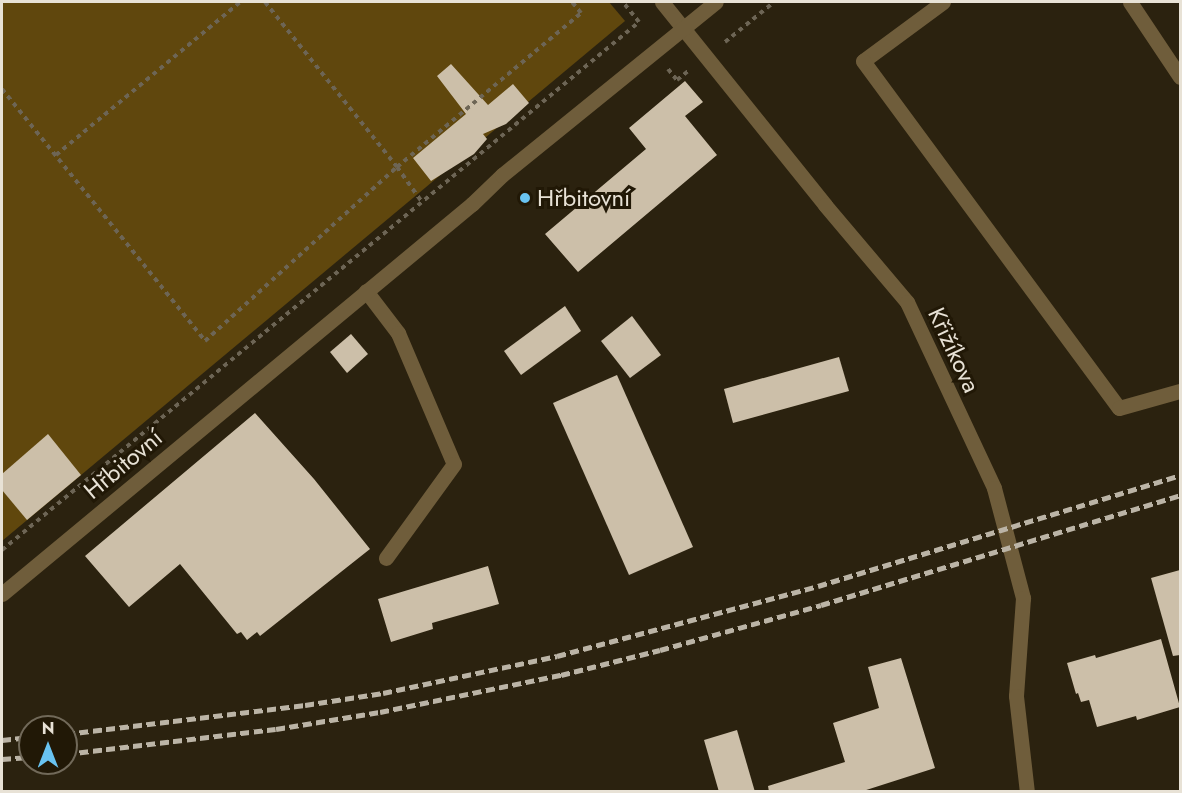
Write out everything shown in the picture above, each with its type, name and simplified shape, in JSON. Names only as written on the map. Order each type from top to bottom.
[{"type":"street","name":"Křižíkova","points":[[662,2],[825,206],[907,302],[994,488],[1023,598],[1016,696],[1027,792]]},
{"type":"street","name":"Hřbitovní","points":[[2,594],[472,204],[502,175],[716,2]]},
{"type":"street","points":[[943,2],[863,61],[1119,408],[1180,391]]},
{"type":"street","points":[[1130,2],[1180,77]]},
{"type":"street","points":[[366,291],[398,333],[454,464],[386,558]]},
{"type":"path","points":[[56,155],[240,2]]},
{"type":"path","points":[[265,2],[397,167],[422,202]]},
{"type":"path","points":[[2,89],[205,341],[397,167],[581,13],[572,2]]},
{"type":"path","points":[[2,550],[639,22],[623,2]]},
{"type":"path","points":[[732,38],[774,2]]},
{"type":"shaded area","points":[[2,2],[609,2],[625,21],[2,541]]},
{"type":"building","points":[[451,64],[488,105],[513,84],[529,103],[506,124],[483,134],[487,139],[474,154],[431,181],[413,158],[466,114],[437,76]]},
{"type":"building","points":[[685,81],[703,102],[685,116],[717,155],[578,272],[545,234],[646,149],[629,128]]},
{"type":"building","points":[[565,306],[581,331],[521,375],[504,351]]},
{"type":"building","points":[[632,316],[661,355],[630,378],[601,341]]},
{"type":"building","points":[[351,334],[368,354],[347,373],[330,352]]},
{"type":"building","points":[[839,357],[849,391],[733,423],[724,389]]},
{"type":"building","points":[[617,375],[693,547],[629,575],[553,403]]},
{"type":"building","points":[[255,413],[314,479],[370,549],[260,636],[257,632],[247,640],[241,632],[237,634],[180,564],[129,607],[85,556]]},
{"type":"building","points":[[48,434],[81,475],[27,520],[2,490],[2,474]]},
{"type":"building","points":[[488,566],[499,604],[432,623],[433,629],[391,642],[378,599]]},
{"type":"building","points":[[1180,570],[1180,655],[1173,656],[1151,578]]},
{"type":"building","points":[[1161,639],[1180,707],[1137,720],[1136,716],[1097,727],[1089,700],[1081,702],[1078,693],[1076,694],[1067,663],[1095,655],[1096,658]]},
{"type":"building","points":[[901,658],[935,768],[860,792],[769,792],[768,786],[845,762],[833,723],[879,708],[868,667]]},
{"type":"building","points":[[737,730],[755,792],[719,792],[704,740]]},
{"type":"railway","points":[[78,733],[305,705],[383,693],[557,656],[818,586],[1180,475]]},
{"type":"railway","points":[[78,753],[276,729],[380,712],[561,675],[821,605],[1180,495]]},
{"type":"railway","points":[[2,740],[18,738]]},
{"type":"railway","points":[[2,759],[18,758]]},
{"type":"place","name":"Hřbitovní","points":[[525,198]]}]
